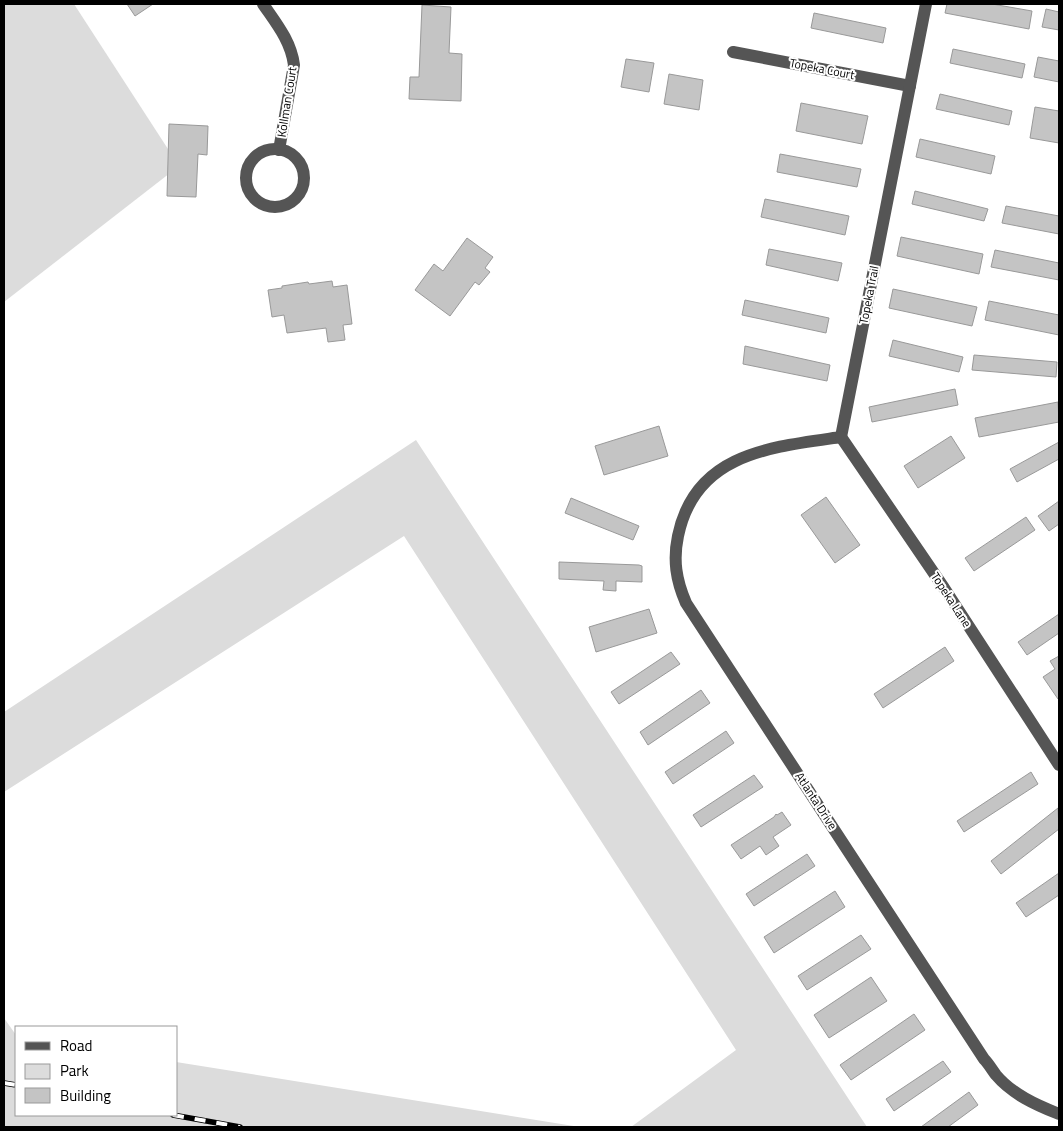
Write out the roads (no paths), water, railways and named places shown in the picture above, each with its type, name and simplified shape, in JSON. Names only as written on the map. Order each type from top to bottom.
[{"type":"street","name":"Kollman Court","points":[[263,4],[288,41],[294,65],[279,150]]},
{"type":"street","name":"Topeka Trail","points":[[841,437],[926,4]]},
{"type":"street","name":"Topeka Court","points":[[733,52],[910,86]]},
{"type":"street","name":"Kollman Court","points":[[279,150],[291,154],[300,163],[304,174],[303,187],[297,198],[287,205],[275,207],[262,204],[252,195],[246,176],[251,163],[260,154],[266,151],[279,150]]},
{"type":"street","name":"Atlanta Drive","points":[[841,437],[793,444],[751,455],[717,472],[700,487],[688,504],[683,516],[675,548],[676,570],[686,603],[984,1059],[996,1075],[1016,1093],[1059,1114]]},
{"type":"street","name":"Topeka Lane","points":[[841,437],[944,588],[1059,764]]},
{"type":"railway","points":[[4,1083],[15,1085]]},
{"type":"railway","points":[[178,1116],[240,1127]]}]
